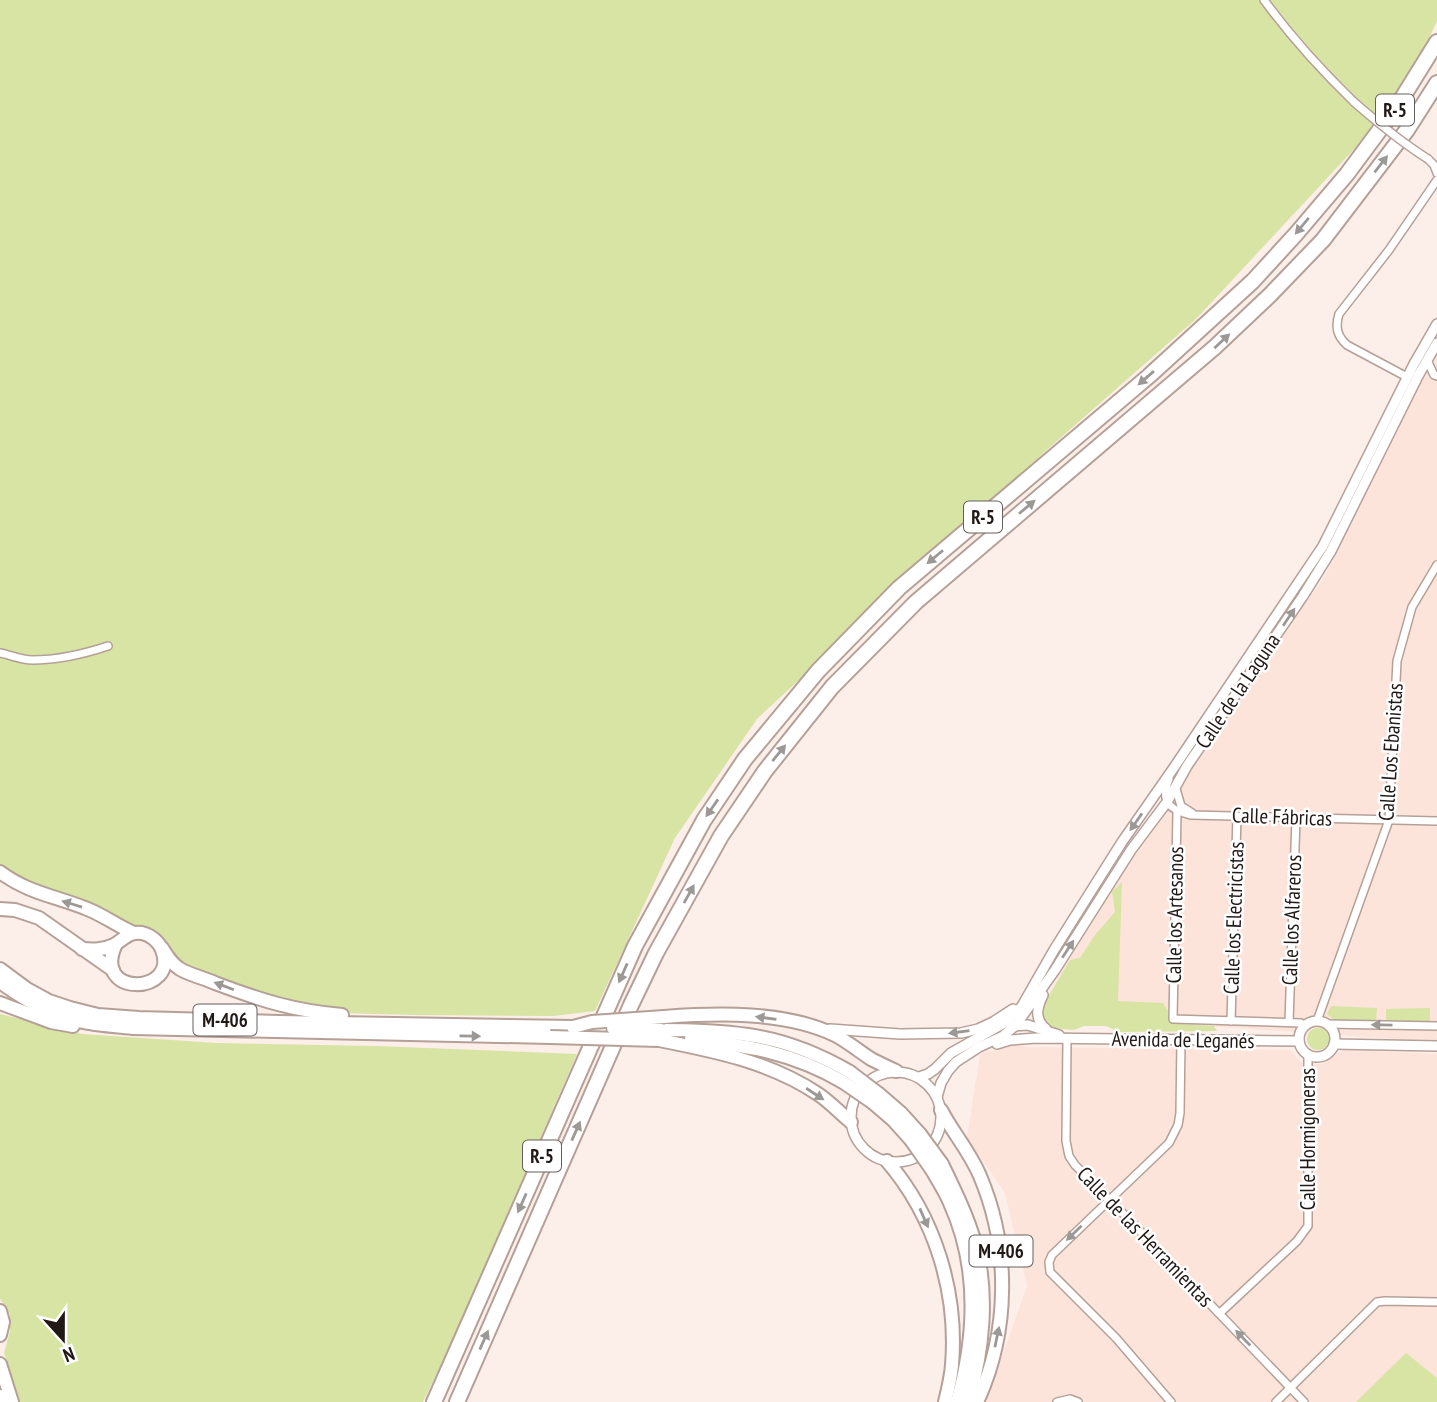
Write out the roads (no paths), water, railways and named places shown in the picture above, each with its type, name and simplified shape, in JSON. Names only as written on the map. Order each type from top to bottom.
[{"type":"highway","name":"R-5","points":[[434,1402],[635,946],[704,820],[745,759],[818,671],[899,588],[1149,376],[1253,281],[1347,174],[1396,108],[1437,42]]},
{"type":"highway","name":"R-5","points":[[457,1402],[656,953],[726,829],[765,771],[832,687],[916,601],[1215,347],[1270,295],[1323,240],[1408,130],[1437,83]]},
{"type":"highway","points":[[1172,346],[1215,316]]},
{"type":"highway","points":[[1083,468],[1101,452],[1114,432]]},
{"type":"highway","points":[[726,829],[748,808],[762,789]]},
{"type":"main road","points":[[0,872],[12,881],[47,896],[87,908],[134,933]]},
{"type":"main road","points":[[0,909],[15,910],[39,918],[113,970],[124,982],[132,985],[148,983],[155,979],[163,964],[162,948]]},
{"type":"main road","points":[[82,949],[99,950],[116,944],[127,935],[142,933],[157,941],[171,961],[187,973],[289,1008],[313,1013],[461,1024]]},
{"type":"main road","points":[[113,970],[112,952],[116,944]]},
{"type":"main road","name":"M-406","points":[[0,969],[49,1001],[98,1015],[278,1022],[461,1024],[549,1032],[573,1027],[661,1029],[690,1039],[746,1045],[777,1052],[847,1077],[901,1113],[960,1200],[975,1244],[982,1283],[980,1347],[968,1402]]},
{"type":"main road","name":"M-406","points":[[0,982],[51,1012],[86,1023],[133,1028],[401,1034],[549,1032],[661,1029],[701,1014],[739,1014],[799,1023],[832,1034],[895,1071]]},
{"type":"main road","points":[[0,1003],[51,1022],[97,1030],[160,1035],[380,1037],[401,1034]]},
{"type":"main road","name":"M-406","points":[[661,1029],[768,1067],[818,1094],[851,1122]]},
{"type":"main road","name":"M-406","points":[[942,1110],[979,1173],[1000,1244],[1000,1325],[992,1361],[977,1402]]},
{"type":"main road","name":"M-406","points":[[887,1161],[920,1208],[943,1266],[950,1299],[953,1336],[952,1368],[945,1402]]},
{"type":"main road","name":"M-406","points":[[937,1167],[965,1247],[971,1284],[970,1347],[957,1402]]},
{"type":"main road","points":[[0,1311],[4,1322],[0,1335]]},
{"type":"main road","points":[[0,1364],[12,1402]]},
{"type":"main road","points":[[0,1396],[2,1402]]},
{"type":"street","points":[[1264,0],[1324,73],[1380,125],[1434,164],[1437,173]]},
{"type":"street","points":[[1407,377],[1348,345],[1341,339],[1336,323],[1339,314],[1389,250],[1437,180]]},
{"type":"street","name":"Calle de la Laguna","points":[[1034,984],[1115,853],[1323,546],[1407,377],[1437,324]]},
{"type":"street","name":"Calle de la Laguna","points":[[1016,1025],[1055,970],[1131,850],[1176,789],[1187,766],[1331,551],[1437,343]]},
{"type":"street","points":[[1418,376],[1435,375],[1427,360]]},
{"type":"street","name":"Calle Los Ebanistas","points":[[1317,1021],[1389,820],[1397,661],[1412,607],[1437,565]]},
{"type":"street","points":[[0,653],[31,660],[62,657],[108,646]]},
{"type":"street","points":[[1174,769],[1164,795],[1177,812]]},
{"type":"street","points":[[1176,789],[1181,806],[1196,815]]},
{"type":"street","name":"Calle Fábricas","points":[[1177,812],[1196,815],[1437,821]]},
{"type":"street","name":"Calle los Artesanos","points":[[1173,1019],[1177,812]]},
{"type":"street","name":"Calle los Electricistas","points":[[1231,1021],[1237,816]]},
{"type":"street","name":"Calle los Alfareros","points":[[1289,1022],[1296,818]]},
{"type":"street","points":[[1049,1033],[1041,1026],[1037,1013],[1055,970]]},
{"type":"street","points":[[799,1023],[837,1030],[900,1034],[961,1033],[978,1029],[1003,1016],[1020,1003],[1034,984]]},
{"type":"street","points":[[919,1077],[928,1074],[951,1053],[1013,1016],[1034,984]]},
{"type":"street","name":"Avenida de Leganés","points":[[1173,1019],[1289,1022],[1301,1023],[1304,1027]]},
{"type":"street","points":[[1327,1024],[1333,1031],[1334,1044],[1326,1054],[1308,1054],[1299,1041],[1300,1032],[1311,1022],[1437,1026]]},
{"type":"street","points":[[968,1044],[1016,1025]]},
{"type":"street","points":[[937,1097],[948,1070],[965,1056],[1003,1036],[1016,1025]]},
{"type":"street","name":"Avenida de Leganés","points":[[1016,1025],[1028,1025],[1068,1038]]},
{"type":"street","name":"Avenida de Leganés","points":[[965,1056],[1010,1040],[1037,1038],[1299,1041]]},
{"type":"street","name":"Calle de las Herramientas","points":[[1068,1038],[1066,1140],[1067,1149],[1075,1165],[1304,1402]]},
{"type":"street","points":[[1171,1402],[1116,1338],[1050,1272],[1049,1262],[1052,1255],[1169,1143],[1178,1125],[1180,1112],[1181,1040]]},
{"type":"street","points":[[1334,1044],[1437,1045]]},
{"type":"street","name":"Calle Hormigoneras","points":[[1220,1313],[1297,1241],[1308,1226],[1308,1054]]},
{"type":"street","points":[[895,1071],[919,1077],[930,1086],[942,1110],[941,1128],[933,1143],[920,1155],[904,1162],[874,1157],[856,1138],[851,1122],[857,1093],[867,1082],[881,1074],[895,1071]]},
{"type":"street","points":[[1276,1402],[1377,1302],[1437,1302]]},
{"type":"street","points":[[1058,1402],[1070,1399],[1078,1402]]}]
